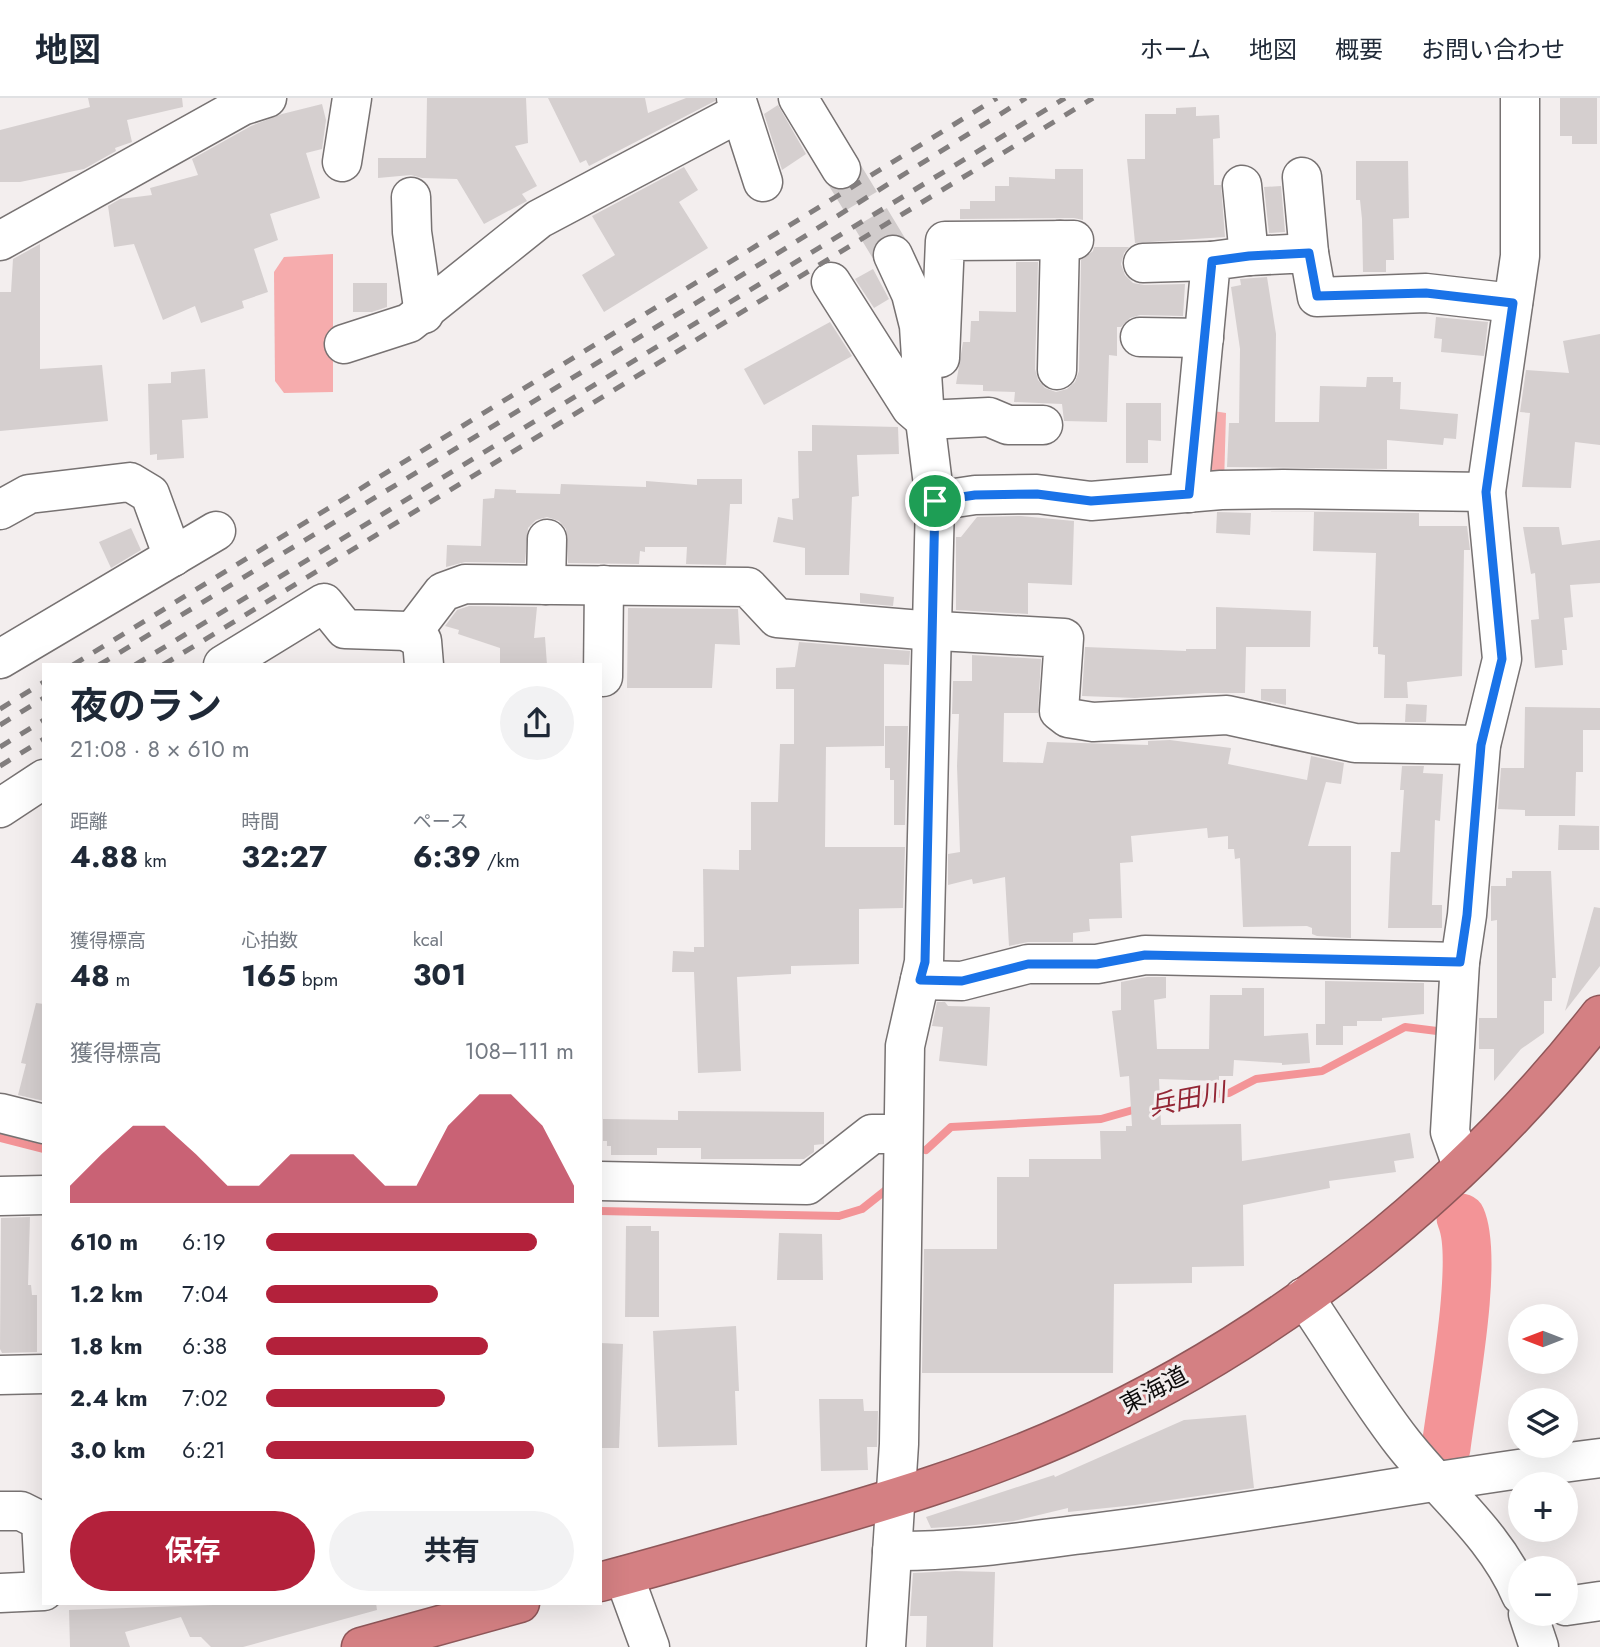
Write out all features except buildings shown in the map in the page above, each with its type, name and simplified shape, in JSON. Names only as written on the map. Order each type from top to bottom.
[{"type":"highway","name":"東海道","points":[[612,1579],[895,1499],[1071,1433],[1153,1392],[1242,1340],[1304,1297],[1399,1224],[1529,1099],[1600,1015]]},
{"type":"highway","points":[[361,1647],[513,1605]]},
{"type":"street","points":[[0,241],[242,106],[267,98]]},
{"type":"street","points":[[342,162],[352,98]]},
{"type":"street","points":[[798,98],[841,169]]},
{"type":"street","points":[[1462,1166],[1450,1132],[1460,962],[1467,915],[1481,745],[1502,659],[1486,492],[1520,256],[1520,98]]},
{"type":"street","points":[[344,344],[409,323],[424,314],[539,219],[737,105],[763,182]]},
{"type":"street","points":[[1302,177],[1309,253],[1317,296],[1426,293],[1513,303]]},
{"type":"street","points":[[1242,185],[1249,256]]},
{"type":"street","points":[[411,197],[412,232],[424,314]]},
{"type":"street","points":[[886,1647],[895,1499],[905,1046],[925,962],[935,501],[932,407],[945,241],[1067,240],[1057,370]]},
{"type":"street","points":[[1143,262],[1212,261],[1309,253]]},
{"type":"street","points":[[902,259],[919,326],[932,407]]},
{"type":"street","points":[[1189,494],[1212,261]]},
{"type":"street","points":[[831,282],[911,408],[932,407],[989,417],[1008,425],[1042,425]]},
{"type":"street","points":[[1140,337],[1204,338]]},
{"type":"street","points":[[0,510],[29,494],[130,482],[150,494],[173,557]]},
{"type":"street","points":[[935,501],[975,495],[1037,494],[1091,501],[1283,489],[1486,492]]},
{"type":"street","points":[[0,659],[216,531]]},
{"type":"street","points":[[546,585],[547,539]]},
{"type":"street","points":[[417,650],[443,592],[465,584],[748,586],[777,618],[933,631],[1064,638],[1059,710],[1068,718],[1093,722],[1227,715],[1355,743],[1481,745]]},
{"type":"street","points":[[603,677],[604,585]]},
{"type":"street","points":[[226,663],[324,603],[345,629],[407,631],[417,650]]},
{"type":"street","points":[[0,808],[42,780]]},
{"type":"street","points":[[920,980],[962,981],[1028,964],[1097,964],[1145,955],[1460,962]]},
{"type":"street","points":[[0,1113],[42,1124]]},
{"type":"street","points":[[602,1181],[807,1185],[872,1134],[903,1134]]},
{"type":"street","points":[[0,1196],[42,1195]]},
{"type":"street","points":[[1304,1297],[1404,1443],[1495,1548],[1508,1568]]},
{"type":"street","points":[[0,1375],[42,1374]]},
{"type":"street","points":[[892,1551],[936,1552],[1185,1522],[1600,1458]]},
{"type":"street","points":[[0,1511],[21,1511],[41,1521],[42,1539]]},
{"type":"street","points":[[612,1579],[650,1647]]},
{"type":"street","points":[[0,1593],[42,1591]]},
{"type":"street","points":[[1578,1604],[1600,1601]]},
{"type":"street","points":[[1532,1626],[1539,1647]]},
{"type":"shaded area","points":[[333,254],[333,392],[284,393],[275,381],[274,272],[284,257]]},
{"type":"shaded area","points":[[1207,410],[1226,413],[1224,485],[1199,477]]},
{"type":"waterway","name":"兵田川","points":[[1153,1105],[1181,1097],[1229,1093],[1256,1079],[1322,1071],[1405,1027],[1445,1032]]},
{"type":"waterway","name":"兵田川","points":[[926,1150],[951,1127],[1101,1119],[1140,1108]]},
{"type":"waterway","name":"兵田川","points":[[0,1138],[42,1148]]},
{"type":"waterway","name":"兵田川","points":[[602,1211],[839,1216],[862,1209],[886,1190]]},
{"type":"waterway","name":"兵田川","points":[[1446,1448],[1466,1296],[1466,1238],[1461,1218]]},
{"type":"tunnel","points":[[841,169],[893,255]]},
{"type":"railway","points":[[76,663],[997,98]]},
{"type":"railway","points":[[102,663],[770,258],[1026,98]]},
{"type":"railway","points":[[138,663],[1065,98]]},
{"type":"railway","points":[[166,663],[1093,98]]},
{"type":"railway","points":[[0,709],[42,683]]},
{"type":"railway","points":[[0,725],[42,699]]},
{"type":"railway","points":[[0,747],[42,721]]},
{"type":"railway","points":[[0,766],[42,740]]},
{"type":"route","points":[[1309,253],[1317,296],[1426,293],[1513,303],[1486,492],[1502,659],[1481,745],[1467,915],[1460,962],[1275,960],[1145,955],[1097,964],[1028,964],[962,981],[920,980],[925,962],[935,501],[975,495],[1037,494],[1091,501],[1189,494],[1212,261],[1309,253]]}]
